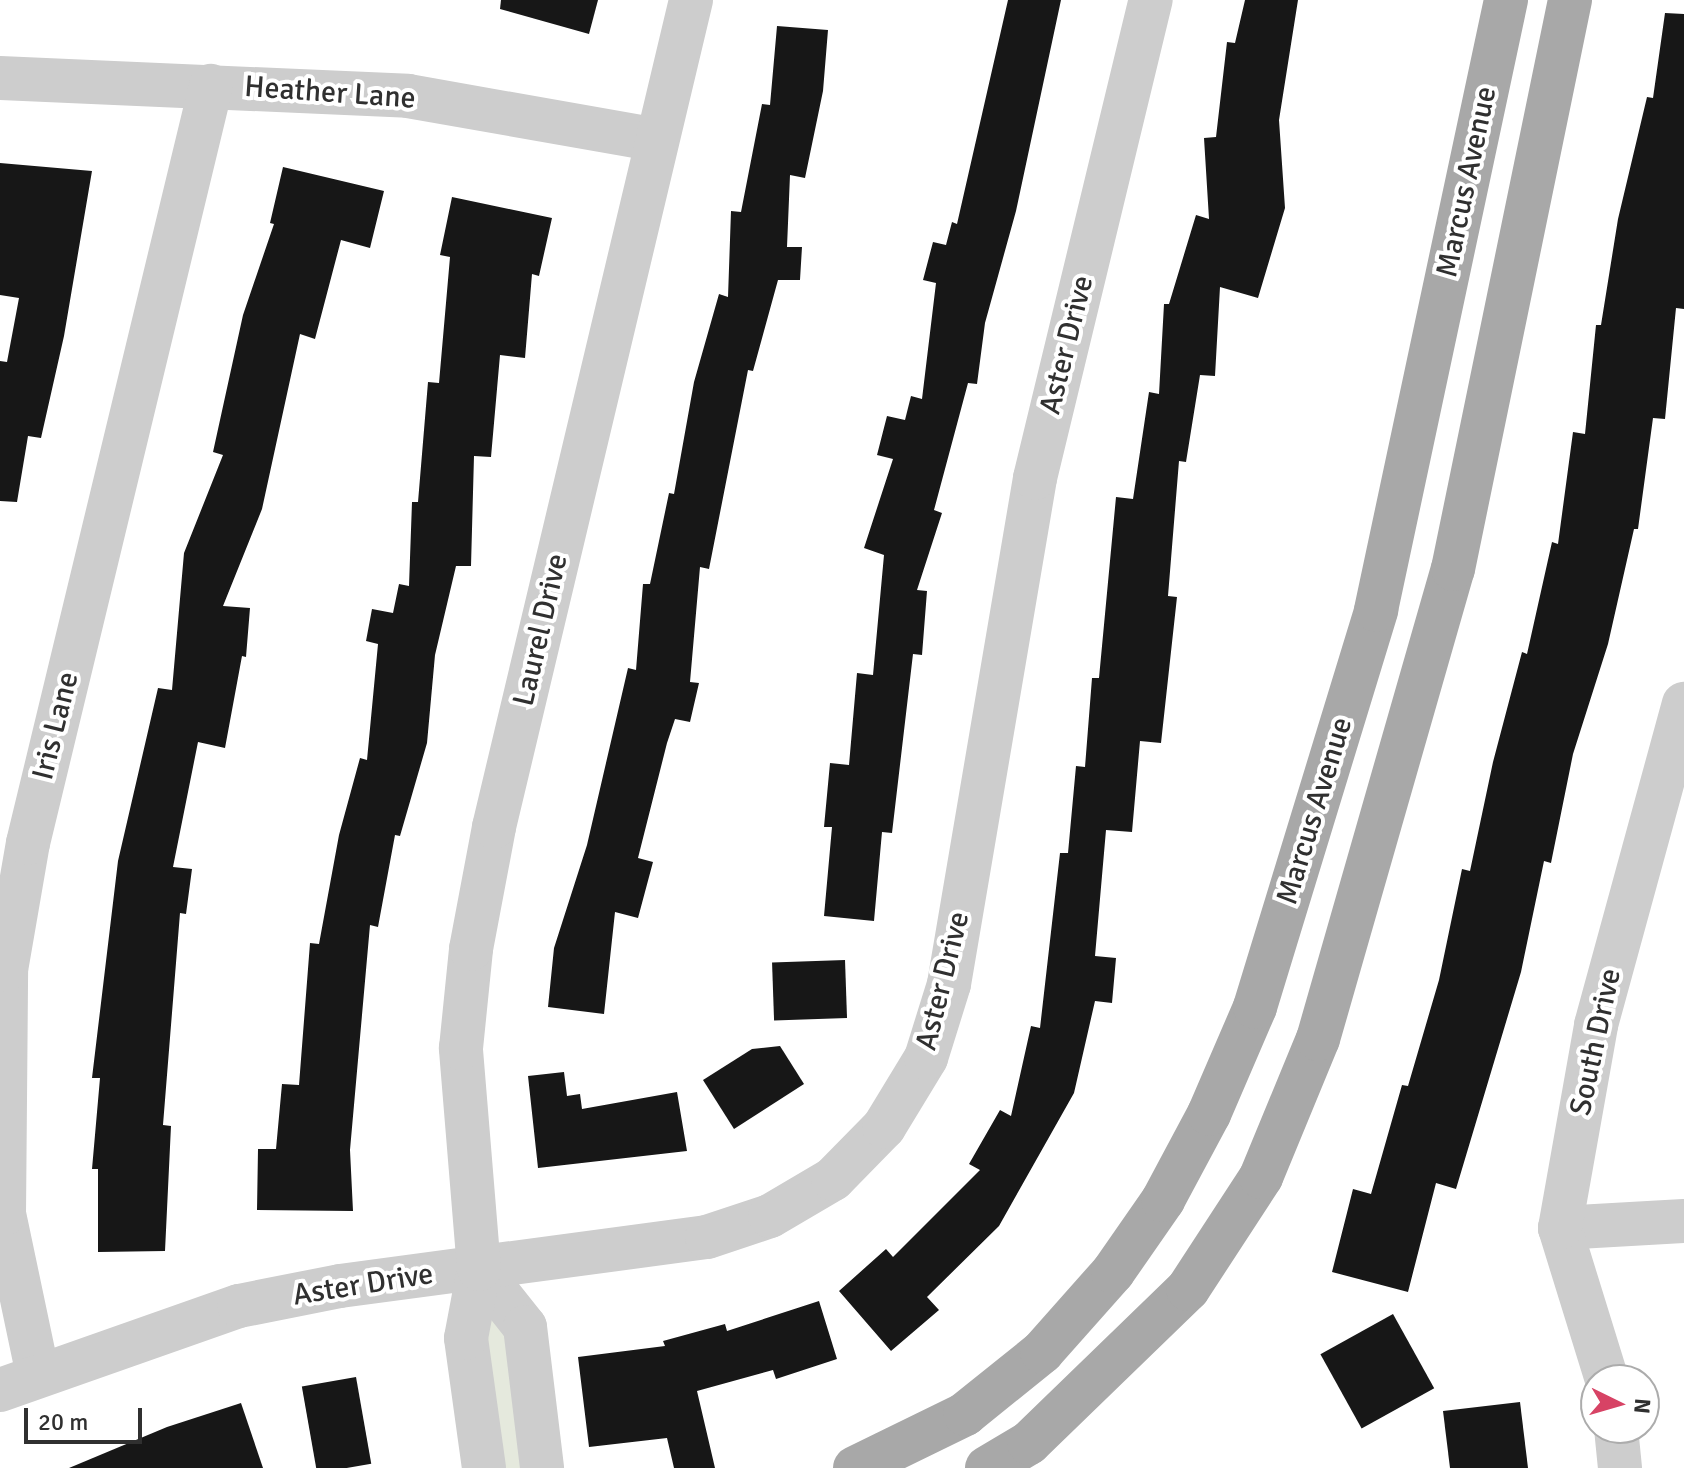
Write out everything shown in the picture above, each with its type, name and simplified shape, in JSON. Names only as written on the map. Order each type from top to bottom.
[{"type":"main road","name":"Marcus Avenue","points":[[855,1468],[965,1414],[1042,1352],[1113,1272],[1163,1200],[1209,1114],[1255,1007],[1376,610],[1506,0]]},
{"type":"main road","points":[[987,1468],[1029,1443],[1188,1289],[1261,1177],[1318,1039],[1453,569],[1570,0]]},
{"type":"street","name":"Laurel Drive","points":[[484,1468],[466,1338],[479,1269],[461,1048],[471,949],[494,827],[691,0]]},
{"type":"street","name":"Aster Drive","points":[[19,1382],[239,1306],[707,1237],[770,1216],[833,1179],[884,1127],[926,1058],[949,984],[1035,478],[1151,0]]},
{"type":"street","name":"Heather Lane","points":[[0,78],[408,96],[657,140]]},
{"type":"street","name":"Iris Lane","points":[[19,1382],[4,1214],[6,970],[28,843],[211,86]]},
{"type":"street","name":"South Drive","points":[[1602,1364],[1560,1228],[1596,1025],[1684,704]]},
{"type":"street","points":[[1560,1228],[1684,1221]]},
{"type":"street","points":[[479,1269],[525,1327],[542,1468]]},
{"type":"street","points":[[1618,1444],[1620,1468]]},
{"type":"shaded area","points":[[479,1269],[525,1327],[542,1468],[484,1468]]},
{"type":"building","points":[[501,0],[598,0],[589,34],[500,9]]},
{"type":"building","points":[[1008,0],[1061,0],[1016,211],[985,323],[977,384],[968,383],[934,510],[942,513],[917,590],[927,591],[922,655],[913,654],[892,833],[882,832],[874,921],[824,916],[832,827],[824,827],[830,763],[849,765],[857,673],[873,675],[884,555],[864,548],[893,459],[877,455],[887,416],[905,420],[911,396],[922,399],[936,283],[923,280],[933,242],[946,245],[952,222],[957,224]]},
{"type":"building","points":[[1245,0],[1298,0],[1279,120],[1285,208],[1258,298],[1220,287],[1215,376],[1200,375],[1186,462],[1179,461],[1168,596],[1177,597],[1161,743],[1140,741],[1132,832],[1106,830],[1095,956],[1116,958],[1112,1003],[1095,1001],[1074,1093],[999,1226],[927,1297],[939,1310],[891,1351],[839,1291],[886,1249],[893,1257],[980,1170],[969,1164],[1000,1110],[1011,1116],[1031,1026],[1040,1028],[1060,853],[1068,853],[1076,766],[1085,767],[1092,678],[1099,678],[1116,497],[1133,499],[1149,392],[1159,394],[1164,304],[1169,304],[1196,215],[1209,219],[1204,138],[1216,137],[1227,42],[1235,43]]},
{"type":"building","points":[[1665,13],[1684,14],[1684,309],[1676,308],[1665,419],[1653,418],[1638,529],[1634,529],[1608,644],[1573,754],[1551,863],[1544,861],[1521,972],[1456,1189],[1436,1183],[1408,1292],[1332,1272],[1353,1189],[1371,1194],[1402,1085],[1408,1086],[1439,980],[1462,869],[1470,871],[1493,762],[1522,652],[1527,654],[1552,542],[1558,544],[1573,432],[1585,434],[1596,325],[1601,325],[1618,219],[1647,97],[1653,98]]},
{"type":"building","points":[[777,26],[828,30],[823,91],[805,178],[790,175],[787,247],[802,247],[800,280],[778,280],[753,371],[748,370],[709,569],[700,567],[690,682],[699,683],[690,722],[675,719],[667,743],[638,858],[653,862],[638,918],[615,912],[604,1014],[548,1007],[554,948],[587,845],[628,668],[636,670],[643,584],[650,584],[669,493],[674,494],[694,382],[719,294],[728,297],[731,211],[741,212],[762,104],[770,105]]},
{"type":"building","points":[[0,163],[92,171],[64,336],[41,438],[28,436],[17,502],[0,501],[0,361],[7,362],[19,298],[0,295]]},
{"type":"building","points":[[283,167],[384,191],[370,248],[341,240],[315,339],[300,334],[262,509],[223,606],[250,608],[246,657],[242,656],[225,748],[198,742],[173,867],[192,869],[186,914],[180,913],[163,1125],[171,1126],[165,1251],[98,1252],[98,1169],[92,1169],[100,1078],[92,1078],[118,861],[158,688],[172,690],[184,553],[223,455],[213,452],[243,315],[274,224],[270,223]]},
{"type":"building","points":[[452,197],[552,218],[539,276],[532,274],[525,358],[500,355],[491,457],[474,456],[471,566],[456,566],[435,655],[427,743],[400,836],[395,835],[378,927],[370,925],[350,1150],[353,1211],[257,1210],[258,1149],[276,1149],[282,1084],[299,1085],[310,943],[319,944],[339,835],[360,758],[367,760],[378,644],[366,641],[372,609],[393,613],[399,584],[409,586],[412,502],[418,502],[428,382],[439,383],[450,257],[440,255]]},
{"type":"building","points":[[845,960],[847,1018],[774,1021],[772,963]]},
{"type":"building","points":[[780,1046],[804,1084],[734,1129],[703,1080],[752,1049]]},
{"type":"building","points":[[564,1072],[567,1096],[580,1094],[582,1109],[677,1092],[687,1151],[538,1168],[528,1076]]},
{"type":"building","points":[[819,1301],[837,1359],[776,1379],[773,1370],[697,1391],[715,1468],[674,1468],[667,1438],[589,1447],[578,1357],[665,1346],[663,1341],[725,1324],[727,1331]]},
{"type":"building","points":[[1393,1314],[1434,1388],[1362,1429],[1320,1354]]},
{"type":"building","points":[[356,1377],[371,1464],[316,1468],[302,1387]]},
{"type":"building","points":[[1520,1402],[1528,1468],[1450,1468],[1443,1411]]},
{"type":"building","points":[[241,1403],[263,1468],[69,1468],[167,1427]]}]
